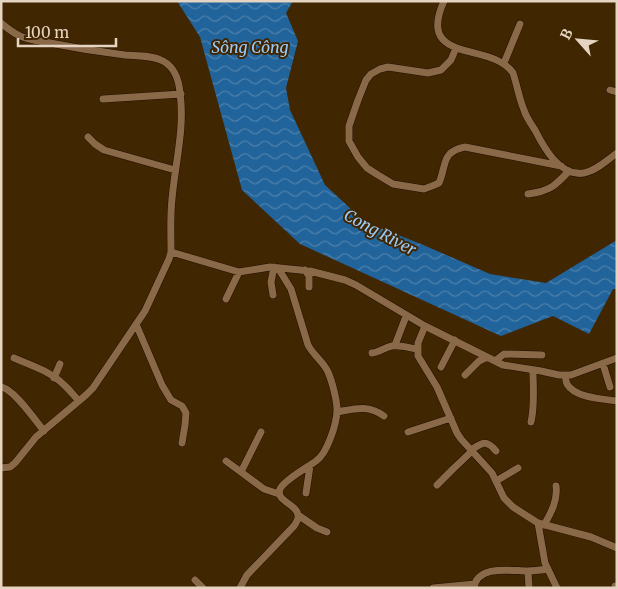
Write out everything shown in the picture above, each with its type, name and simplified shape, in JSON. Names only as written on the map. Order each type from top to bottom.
[{"type":"street","points":[[444,1],[438,18],[437,28],[440,36],[455,50],[497,59],[510,67],[525,112],[552,159],[569,171],[578,174],[593,170],[617,153]]},
{"type":"street","points":[[1,23],[12,31],[28,38],[61,45],[162,60],[175,73],[181,94],[181,128],[171,208],[171,252],[150,301],[93,388],[31,442],[10,468],[1,468]]},
{"type":"street","points":[[504,62],[520,24]]},
{"type":"street","points":[[455,50],[452,60],[440,70],[428,73],[388,67],[371,74],[366,80],[349,126],[349,141],[367,168],[393,184],[424,189],[439,183],[446,157],[454,149],[465,147],[561,166]]},
{"type":"street","points":[[103,99],[181,94]]},
{"type":"street","points":[[88,137],[104,150],[176,170]]},
{"type":"street","points":[[528,194],[541,192],[555,186],[569,171]]},
{"type":"street","points":[[171,252],[239,272],[264,267],[276,267],[316,272],[351,282],[424,326],[507,366],[571,376],[617,358]]},
{"type":"street","points":[[274,295],[271,289],[271,282],[276,267]]},
{"type":"street","points":[[276,267],[291,289],[311,352],[329,374],[337,412],[325,452],[320,459],[285,483],[279,494]]},
{"type":"street","points":[[305,270],[309,276],[310,287]]},
{"type":"street","points":[[226,299],[239,272]]},
{"type":"street","points":[[395,345],[405,319]]},
{"type":"street","points":[[136,324],[162,384],[171,400],[182,406],[186,413],[186,426],[182,443]]},
{"type":"street","points":[[424,326],[418,343],[420,362],[437,386],[461,439],[492,473],[508,503],[541,524],[591,537],[617,548]]},
{"type":"street","points":[[441,367],[455,340]]},
{"type":"street","points":[[372,353],[380,352],[395,345],[418,349]]},
{"type":"street","points":[[495,361],[504,354],[542,355]]},
{"type":"street","points":[[465,375],[479,361],[488,357]]},
{"type":"street","points":[[14,358],[37,367],[63,384],[79,402]]},
{"type":"street","points":[[54,378],[60,364]]},
{"type":"street","points":[[603,364],[610,387]]},
{"type":"street","points":[[531,422],[534,397],[533,370]]},
{"type":"street","points":[[565,376],[572,390],[583,396],[617,401]]},
{"type":"street","points":[[1,387],[9,390],[44,431]]},
{"type":"street","points":[[337,412],[364,408],[374,409],[384,416]]},
{"type":"street","points":[[408,432],[451,418]]},
{"type":"street","points":[[241,472],[262,432]]},
{"type":"street","points":[[437,485],[481,443],[492,446],[496,451]]},
{"type":"street","points":[[226,461],[264,489],[279,494],[298,515],[317,528],[327,532]]},
{"type":"street","points":[[306,493],[310,466]]},
{"type":"street","points":[[496,481],[518,468]]},
{"type":"street","points":[[556,486],[557,494],[551,512],[541,524],[544,560],[557,588]]},
{"type":"street","points":[[240,588],[247,575],[294,526],[298,520],[298,515]]},
{"type":"street","points":[[433,588],[474,586],[479,578],[491,571],[548,569]]},
{"type":"street","points":[[528,571],[529,588]]},
{"type":"street","points":[[195,580],[203,588]]},
{"type":"water","name":"Sông Công","points":[[177,1],[293,1],[286,13],[298,41],[286,88],[290,110],[325,185],[365,222],[490,274],[546,283],[617,240],[617,289],[613,289],[589,334],[553,316],[501,336],[300,244],[242,190],[200,37]]},
{"type":"water label","name":"Cong River","points":[[380,232]]}]
